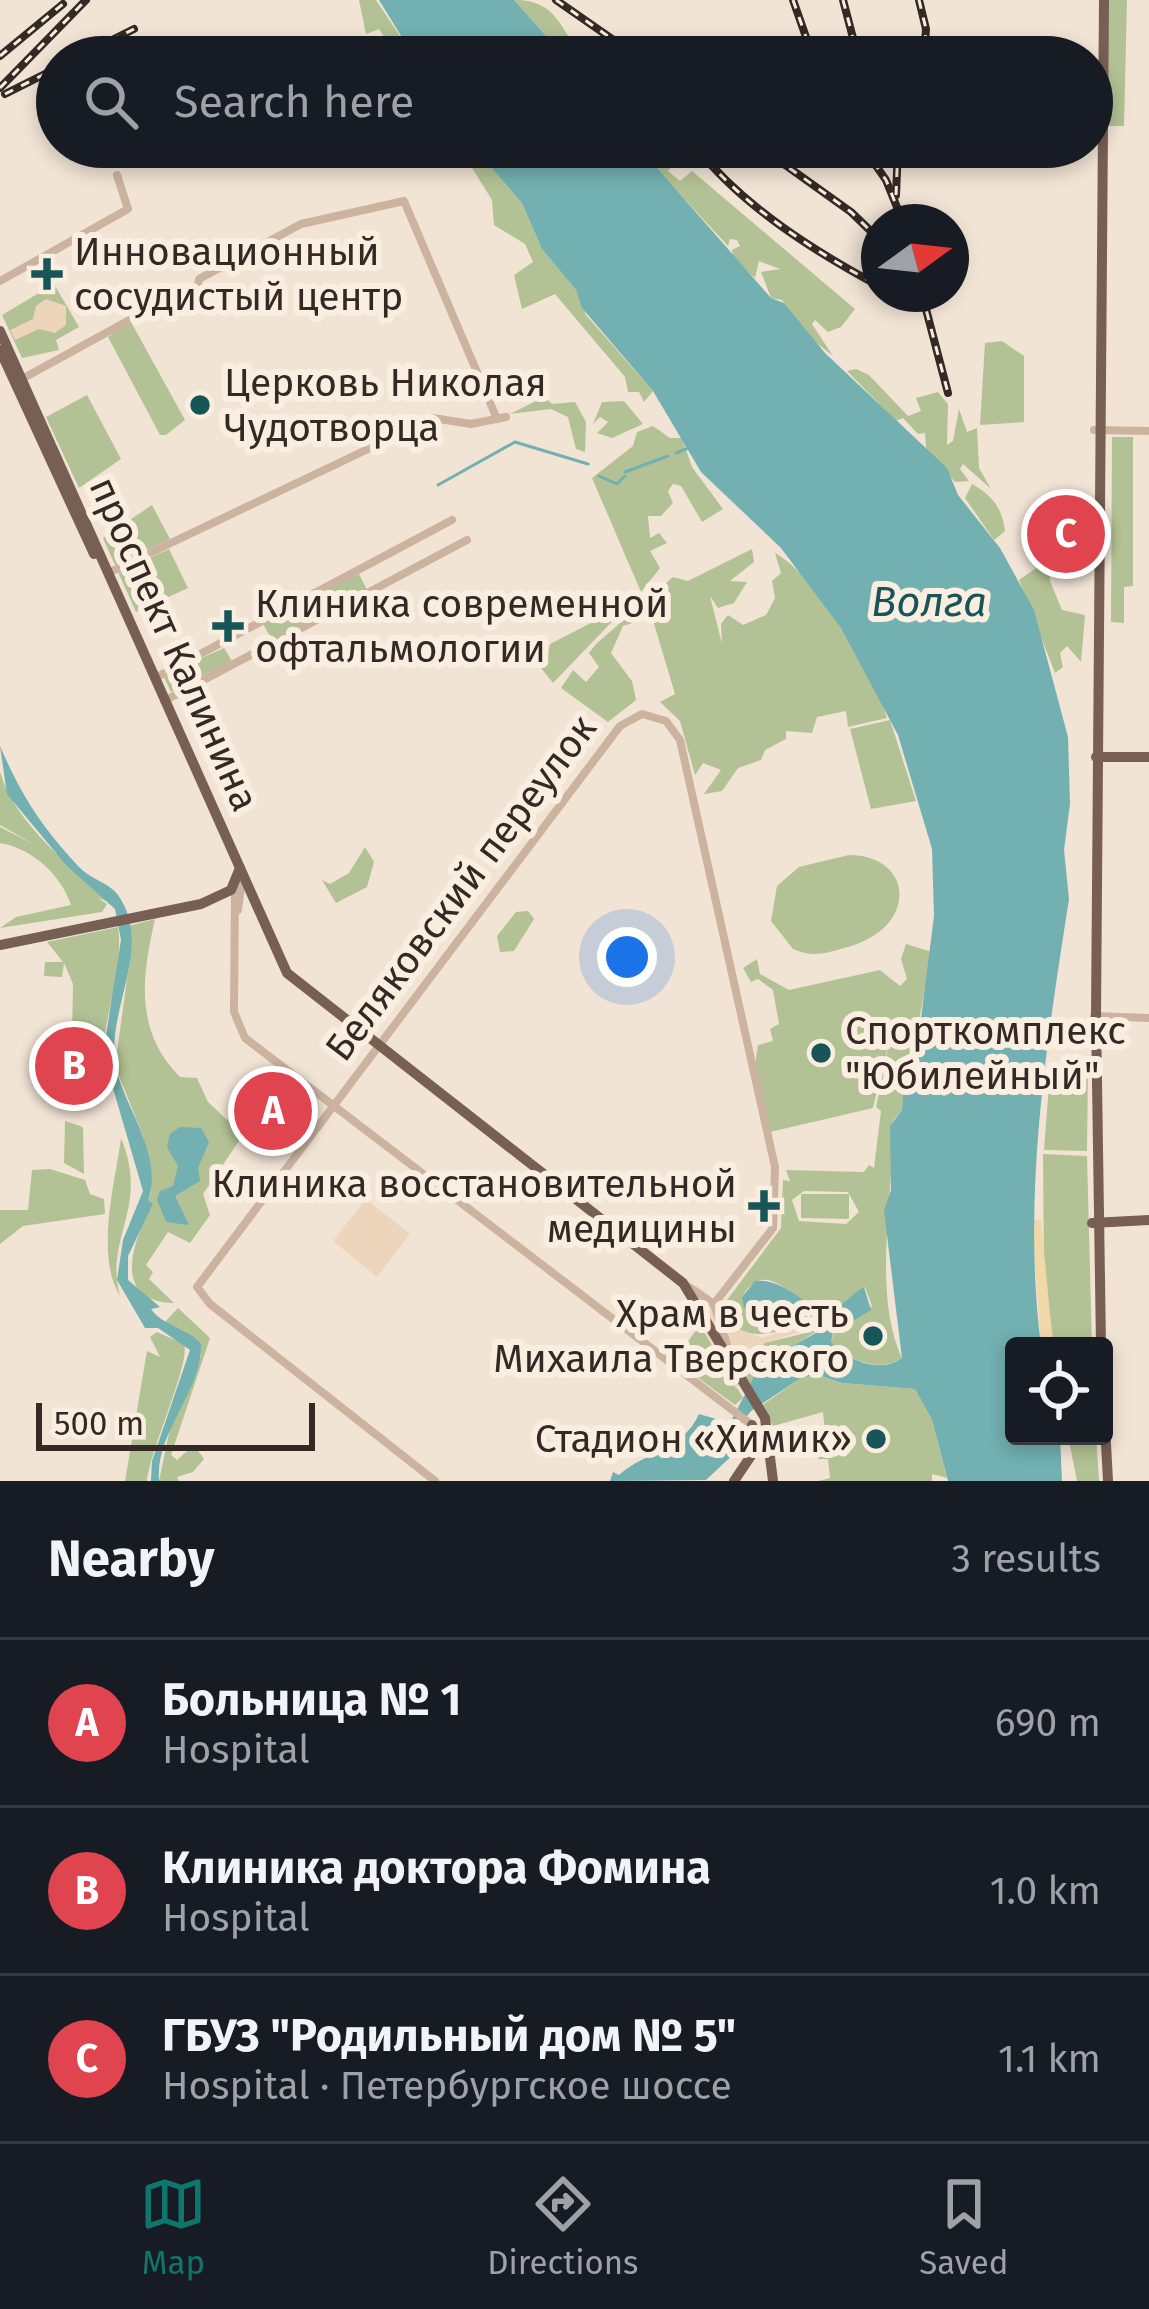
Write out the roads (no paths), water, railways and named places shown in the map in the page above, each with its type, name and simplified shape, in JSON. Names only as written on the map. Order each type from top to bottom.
[{"type":"main road","points":[[1102,0],[1102,36]]},
{"type":"main road","points":[[1100,168],[1096,515],[1100,758]]},
{"type":"main road","name":"проспект Калинина","points":[[0,331],[2,345],[165,700],[238,884],[293,982],[378,1047]]},
{"type":"main road","points":[[1096,515],[1100,758],[1094,1223],[1099,1337]]},
{"type":"main road","name":"проспект Калинина","points":[[106,572],[165,700]]},
{"type":"main road","points":[[1100,758],[1149,759]]},
{"type":"main road","points":[[0,942],[134,914],[238,884]]},
{"type":"main road","points":[[378,1047],[688,1290],[739,1380],[761,1430],[771,1481]]},
{"type":"main road","points":[[1094,1223],[1149,1220]]},
{"type":"main road","points":[[734,1481],[761,1430]]},
{"type":"main road","points":[[761,1430],[771,1481]]},
{"type":"main road","points":[[1103,1445],[1106,1480]]},
{"type":"main road","points":[[1105,1445],[1106,1480]]},
{"type":"street","points":[[0,281],[128,209],[116,175]]},
{"type":"street","points":[[19,381],[156,305],[197,297],[199,279],[301,224],[404,201],[502,418],[467,424],[433,418],[106,572]]},
{"type":"street","points":[[1096,430],[1149,430]]},
{"type":"street","points":[[157,676],[452,520]]},
{"type":"street","points":[[165,700],[466,543]]},
{"type":"street","name":"Беляковский переулок","points":[[435,1481],[197,1289],[620,726],[635,716],[655,715],[680,740],[775,1167],[772,1230],[714,1304]]},
{"type":"street","points":[[238,884],[234,1012],[245,1038],[761,1430]]},
{"type":"street","points":[[1094,1017],[1149,1018]]},
{"type":"street","points":[[688,1290],[714,1304],[739,1380]]},
{"type":"water","points":[[379,0],[514,0],[546,36],[401,36]]},
{"type":"water","name":"Волга","points":[[491,168],[657,168],[771,298],[784,303],[825,353],[947,468],[958,495],[1000,548],[1034,610],[1068,737],[1070,804],[1064,850],[1069,899],[1045,1066],[1035,1178],[1040,1337],[1005,1337],[1005,1445],[1060,1445],[1062,1481],[948,1481],[932,1420],[915,1389],[842,1383],[818,1375],[801,1378],[751,1411],[741,1424],[738,1450],[706,1480],[610,1481],[613,1472],[619,1475],[674,1443],[699,1414],[730,1423],[754,1377],[780,1353],[821,1330],[821,1320],[812,1314],[744,1308],[742,1297],[755,1281],[777,1284],[822,1310],[834,1308],[864,1287],[871,1310],[833,1333],[831,1342],[865,1363],[884,1365],[902,1358],[884,1211],[891,1190],[890,1126],[902,1110],[905,1073],[918,1042],[934,916],[932,849],[898,735],[841,628],[781,548],[701,472],[653,391],[582,308],[576,290],[542,249],[522,203]]},
{"type":"water","points":[[0,746],[44,825],[80,868],[118,895],[128,915],[130,958],[114,1047],[116,1068],[147,1149],[152,1183],[148,1200],[153,1204],[128,1256],[128,1280],[160,1307],[151,1309],[156,1315],[201,1344],[194,1379],[164,1446],[159,1481],[151,1481],[152,1461],[190,1350],[158,1328],[145,1328],[117,1280],[123,1240],[143,1191],[103,1054],[121,940],[115,909],[66,865],[7,794]]},
{"type":"water","points":[[180,1127],[201,1128],[209,1142],[198,1168],[200,1181],[175,1196],[189,1225],[166,1222],[157,1200],[160,1191],[173,1186],[178,1166],[167,1147],[170,1134]]},
{"type":"waterway","points":[[438,485],[515,442],[588,464]]},
{"type":"waterway","points":[[676,453],[691,447]]},
{"type":"waterway","points":[[625,472],[668,456]]},
{"type":"waterway","points":[[599,476],[617,484],[625,476]]},
{"type":"railway","points":[[51,36],[86,0]]},
{"type":"railway","points":[[556,0],[608,36]]},
{"type":"railway","points":[[793,0],[806,36]]},
{"type":"railway","points":[[843,0],[852,36]]},
{"type":"railway","points":[[919,0],[926,36]]},
{"type":"railway","points":[[0,56],[63,4]]},
{"type":"railway","points":[[120,36],[134,29]]},
{"type":"railway","points":[[0,88],[36,51]]},
{"type":"railway","points":[[5,94],[36,78]]},
{"type":"railway","points":[[714,168],[780,226],[861,276]]},
{"type":"railway","points":[[789,168],[861,222]]},
{"type":"railway","points":[[878,168],[896,204]]},
{"type":"railway","points":[[896,195],[897,168]]},
{"type":"railway","points":[[927,312],[948,393]]},
{"type":"place","name":"Инновационный сосудистый центр","points":[[47,274]]},
{"type":"place","name":"Церковь Николая Чудотворца","points":[[200,405]]},
{"type":"place","name":"ГБУЗ \"Родильный дом № 5\"","points":[[1066,534]]},
{"type":"place","name":"Клиника современной офтальмологии","points":[[228,626]]},
{"type":"place","name":"Спорткомплекс \"Юбилейный\"","points":[[821,1053]]},
{"type":"place","name":"Клиника доктора Фомина","points":[[74,1066]]},
{"type":"place","name":"Больница № 1","points":[[273,1111]]},
{"type":"place","name":"Клиника восстановительной медицины","points":[[764,1206]]},
{"type":"place","name":"Храм в честь Михаила Тверского","points":[[873,1336]]},
{"type":"place","name":"Стадион «Химик»","points":[[876,1439]]}]
